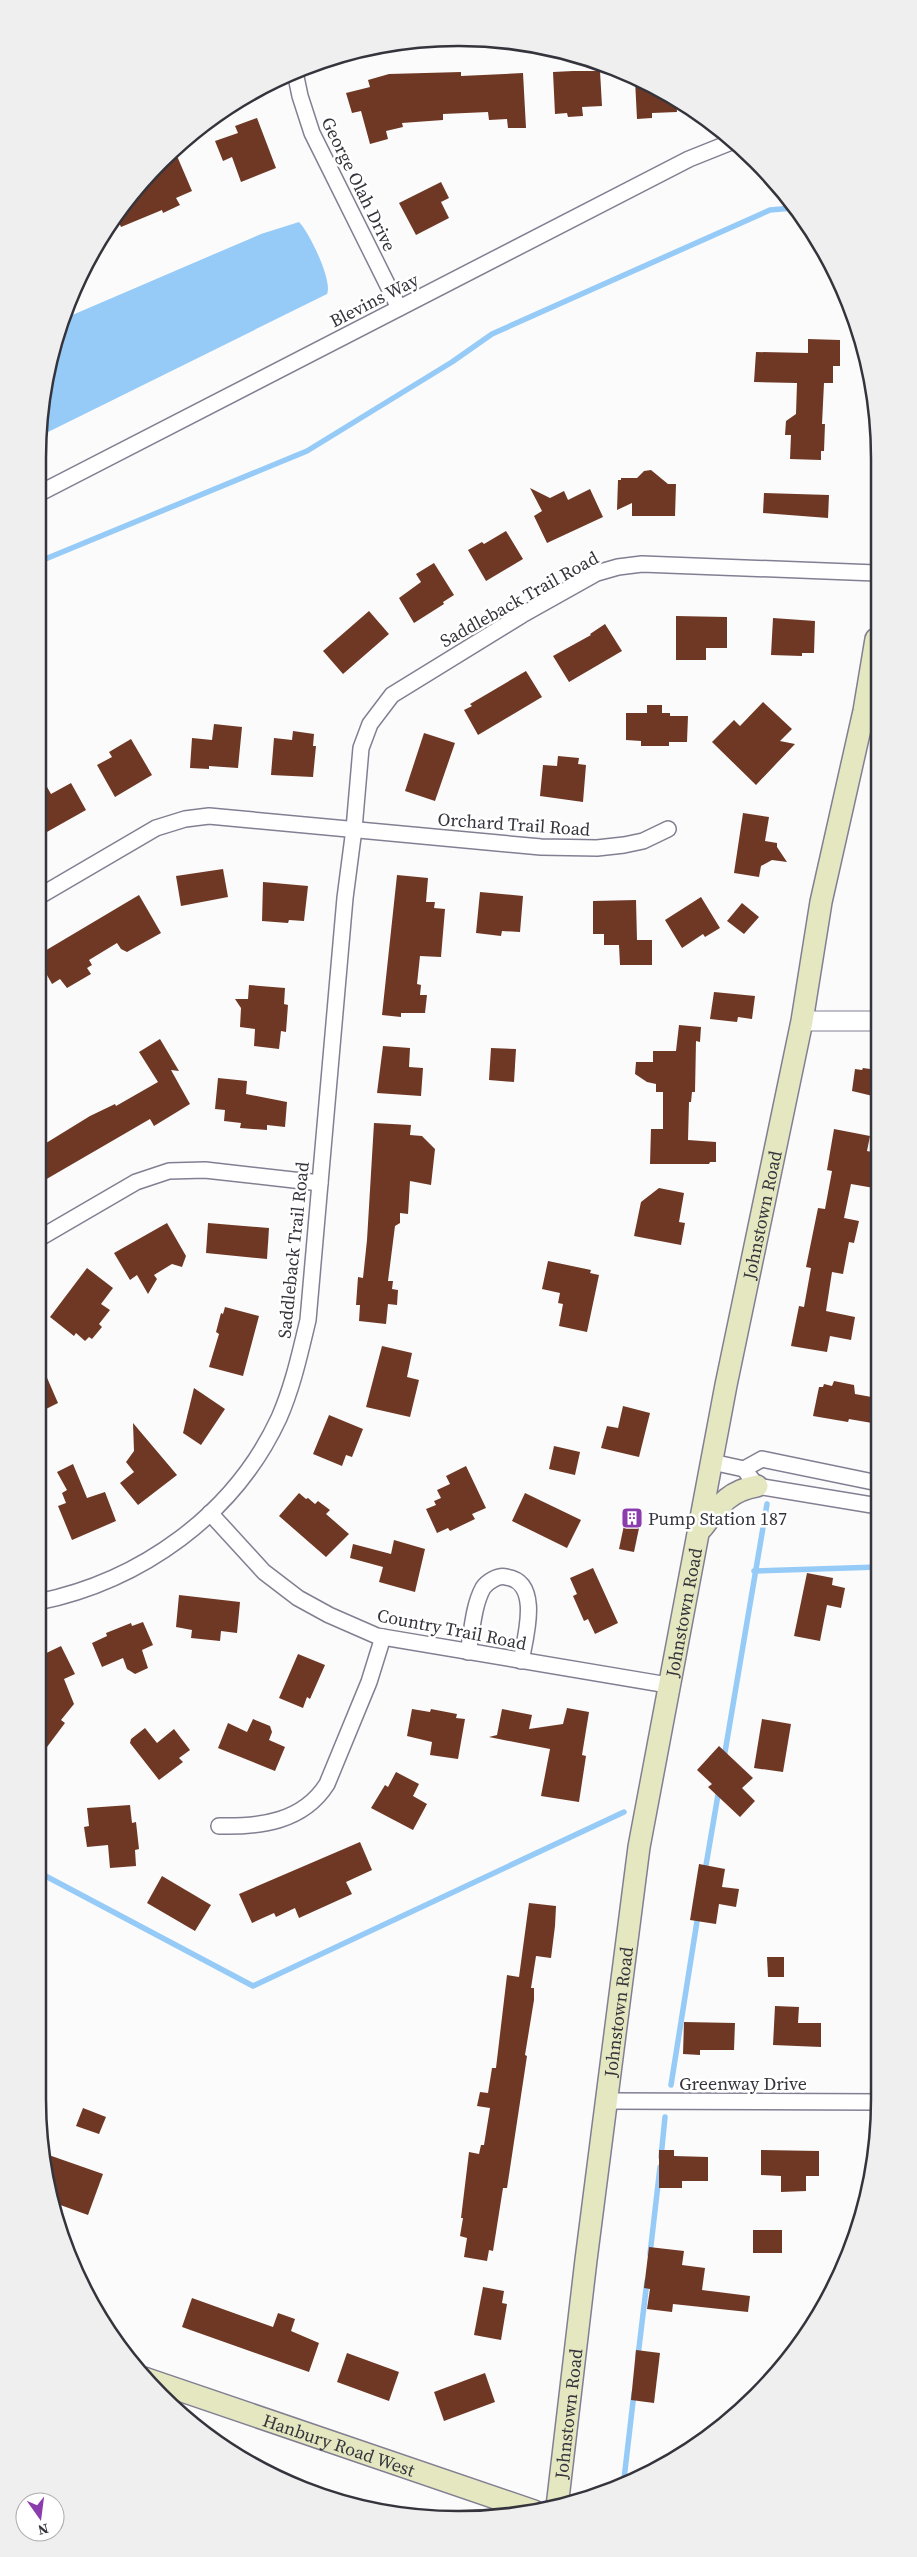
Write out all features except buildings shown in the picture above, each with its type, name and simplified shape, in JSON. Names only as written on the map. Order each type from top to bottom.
[{"type":"main road","name":"Johnstown Road","points":[[558,2499],[639,1847],[698,1532],[802,1021],[821,902],[864,711],[871,669]]},
{"type":"main road","points":[[698,1532],[722,1502],[741,1489],[751,1478]]},
{"type":"main road","name":"Hanbury Road West","points":[[162,2384],[519,2506]]},
{"type":"street","name":"George Olah Drive","points":[[297,80],[312,133],[400,308]]},
{"type":"street","name":"Blevins Way","points":[[46,490],[689,159],[725,145]]},
{"type":"street","name":"Saddleback Trail Road","points":[[46,1600],[87,1589],[124,1574],[154,1558],[188,1533],[227,1496],[263,1446],[278,1419],[291,1388],[308,1320],[345,898],[354,830],[361,748],[370,724],[392,695],[514,620],[597,573],[618,567],[642,564],[871,572]]},
{"type":"street","points":[[46,892],[156,828],[185,819],[209,816],[354,830]]},
{"type":"street","name":"Orchard Trail Road","points":[[354,830],[541,847],[597,848],[643,841],[668,829]]},
{"type":"street","points":[[802,1021],[871,1021]]},
{"type":"street","points":[[46,1234],[136,1182],[169,1171],[205,1170],[320,1183]]},
{"type":"street","points":[[751,1478],[762,1459],[871,1482]]},
{"type":"street","points":[[712,1462],[751,1478],[871,1504]]},
{"type":"street","name":"Country Trail Road","points":[[210,1513],[264,1572],[298,1598],[329,1615],[382,1637],[668,1685]]},
{"type":"street","points":[[468,1652],[478,1603],[484,1587],[496,1578],[506,1576],[518,1581],[526,1590],[529,1605],[521,1661]]},
{"type":"street","points":[[219,1826],[253,1826],[275,1822],[307,1808],[320,1795],[327,1784],[365,1690],[382,1637]]},
{"type":"street","name":"Greenway Drive","points":[[607,2100],[871,2102]]},
{"type":"water","points":[[299,222],[314,246],[323,268],[327,279],[327,294],[47,433],[54,378],[60,352],[72,315],[261,234]]},
{"type":"waterway","points":[[46,559],[307,451],[452,362],[492,334],[770,210],[786,209]]},
{"type":"waterway","points":[[724,1758],[767,1504]]},
{"type":"waterway","points":[[754,1571],[871,1567]]},
{"type":"waterway","points":[[705,1871],[719,1789]]},
{"type":"waterway","points":[[46,1876],[253,1986],[624,1812]]},
{"type":"waterway","points":[[671,2085],[698,1915]]},
{"type":"waterway","points":[[661,2157],[665,2117]]},
{"type":"waterway","points":[[650,2254],[660,2167]]},
{"type":"waterway","points":[[638,2356],[647,2281]]},
{"type":"waterway","points":[[624,2475],[634,2393]]},
{"type":"place","name":"Pump Station 187","points":[[632,1518]]}]
